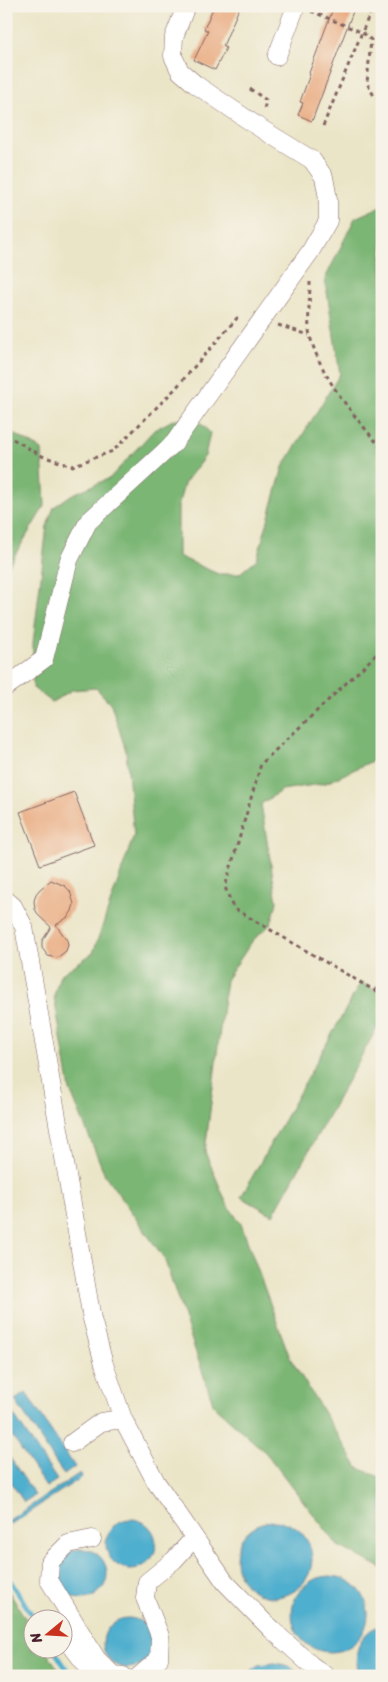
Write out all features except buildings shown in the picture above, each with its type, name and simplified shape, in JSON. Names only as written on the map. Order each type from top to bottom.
[{"type":"street","points":[[6,687],[44,659],[69,560],[88,522],[174,443],[310,252],[328,221],[328,199],[324,176],[312,160],[260,128],[195,84],[180,71],[173,56],[174,37],[186,6]]},
{"type":"street","points":[[277,56],[302,8]]},
{"type":"street","points":[[6,900],[13,906],[24,927],[92,1319],[104,1364],[123,1419],[156,1482],[225,1582],[271,1629],[326,1676]]},
{"type":"street","points":[[72,1443],[101,1422],[123,1419]]},
{"type":"street","points":[[139,1676],[159,1659],[160,1636],[145,1598],[147,1582],[174,1560],[194,1538]]},
{"type":"street","points":[[92,1539],[68,1544],[50,1562],[49,1580],[96,1658],[113,1676]]},
{"type":"street","points":[[72,1646],[87,1666],[113,1676],[123,1676]]},
{"type":"path","points":[[323,126],[373,6]]},
{"type":"path","points":[[302,8],[363,32],[371,40],[367,83],[374,96],[382,100]]},
{"type":"path","points":[[310,279],[310,335],[323,371],[349,408],[382,449]]},
{"type":"path","points":[[6,435],[42,456],[72,466],[113,451],[174,390],[237,318],[262,320],[310,335]]},
{"type":"path","points":[[382,649],[261,764],[225,887],[232,908],[382,995]]},
{"type":"path","points":[[374,991],[382,979]]},
{"type":"path","points":[[6,1671],[10,1676]]},
{"type":"green space","points":[[382,206],[382,749],[372,761],[326,783],[282,790],[261,804],[277,902],[271,924],[253,940],[226,980],[205,1152],[227,1204],[241,1224],[290,1358],[358,1468],[382,1478],[382,1568],[338,1546],[266,1453],[214,1406],[164,1258],[105,1175],[70,1090],[54,996],[60,975],[93,953],[134,835],[126,751],[111,704],[96,688],[72,690],[52,702],[33,688],[33,643],[47,526],[54,507],[71,495],[110,478],[154,430],[173,420],[195,417],[210,433],[205,456],[184,484],[178,506],[178,556],[218,574],[239,574],[257,559],[283,467],[340,374],[325,279],[355,218]]},
{"type":"green space","points":[[6,429],[42,450],[45,505],[6,570]]},
{"type":"green space","points":[[361,982],[382,994],[382,1019],[273,1215],[241,1197]]},
{"type":"green space","points":[[6,1587],[22,1613],[22,1660],[52,1660],[62,1676],[6,1676]]},
{"type":"water","points":[[26,1393],[75,1467],[64,1475],[15,1400]]},
{"type":"water","points":[[7,1405],[57,1480],[46,1487],[6,1427]]},
{"type":"water","points":[[6,1452],[35,1495],[24,1502],[6,1475]]},
{"type":"water","points":[[80,1473],[82,1477],[11,1524],[8,1521]]},
{"type":"water","points":[[131,1519],[140,1521],[151,1530],[156,1544],[154,1553],[145,1564],[131,1569],[122,1567],[111,1558],[106,1544],[108,1535],[117,1524]]},
{"type":"water","points":[[274,1521],[288,1524],[301,1532],[309,1545],[312,1559],[309,1573],[301,1586],[288,1594],[274,1597],[260,1594],[247,1586],[239,1573],[236,1559],[239,1545],[247,1532],[260,1524]]},
{"type":"water","points":[[82,1549],[91,1551],[102,1560],[107,1574],[105,1583],[96,1594],[82,1599],[73,1597],[62,1588],[57,1574],[59,1565],[68,1554]]},
{"type":"water","points":[[330,1576],[344,1579],[357,1587],[365,1600],[368,1614],[365,1628],[357,1641],[344,1649],[330,1652],[316,1649],[303,1641],[295,1628],[292,1614],[295,1600],[303,1587],[316,1579]]},
{"type":"water","points":[[128,1618],[137,1620],[148,1629],[153,1643],[151,1652],[142,1663],[128,1668],[119,1666],[108,1657],[103,1643],[105,1634],[114,1623]]},
{"type":"water","points":[[382,1625],[382,1676],[358,1676],[356,1660],[359,1645],[367,1633]]},
{"type":"water","points":[[275,1663],[289,1666],[302,1676],[245,1676],[259,1665]]},
{"type":"waterway","points":[[6,1574],[29,1610]]},
{"type":"waterway","points":[[61,1660],[71,1676]]}]
